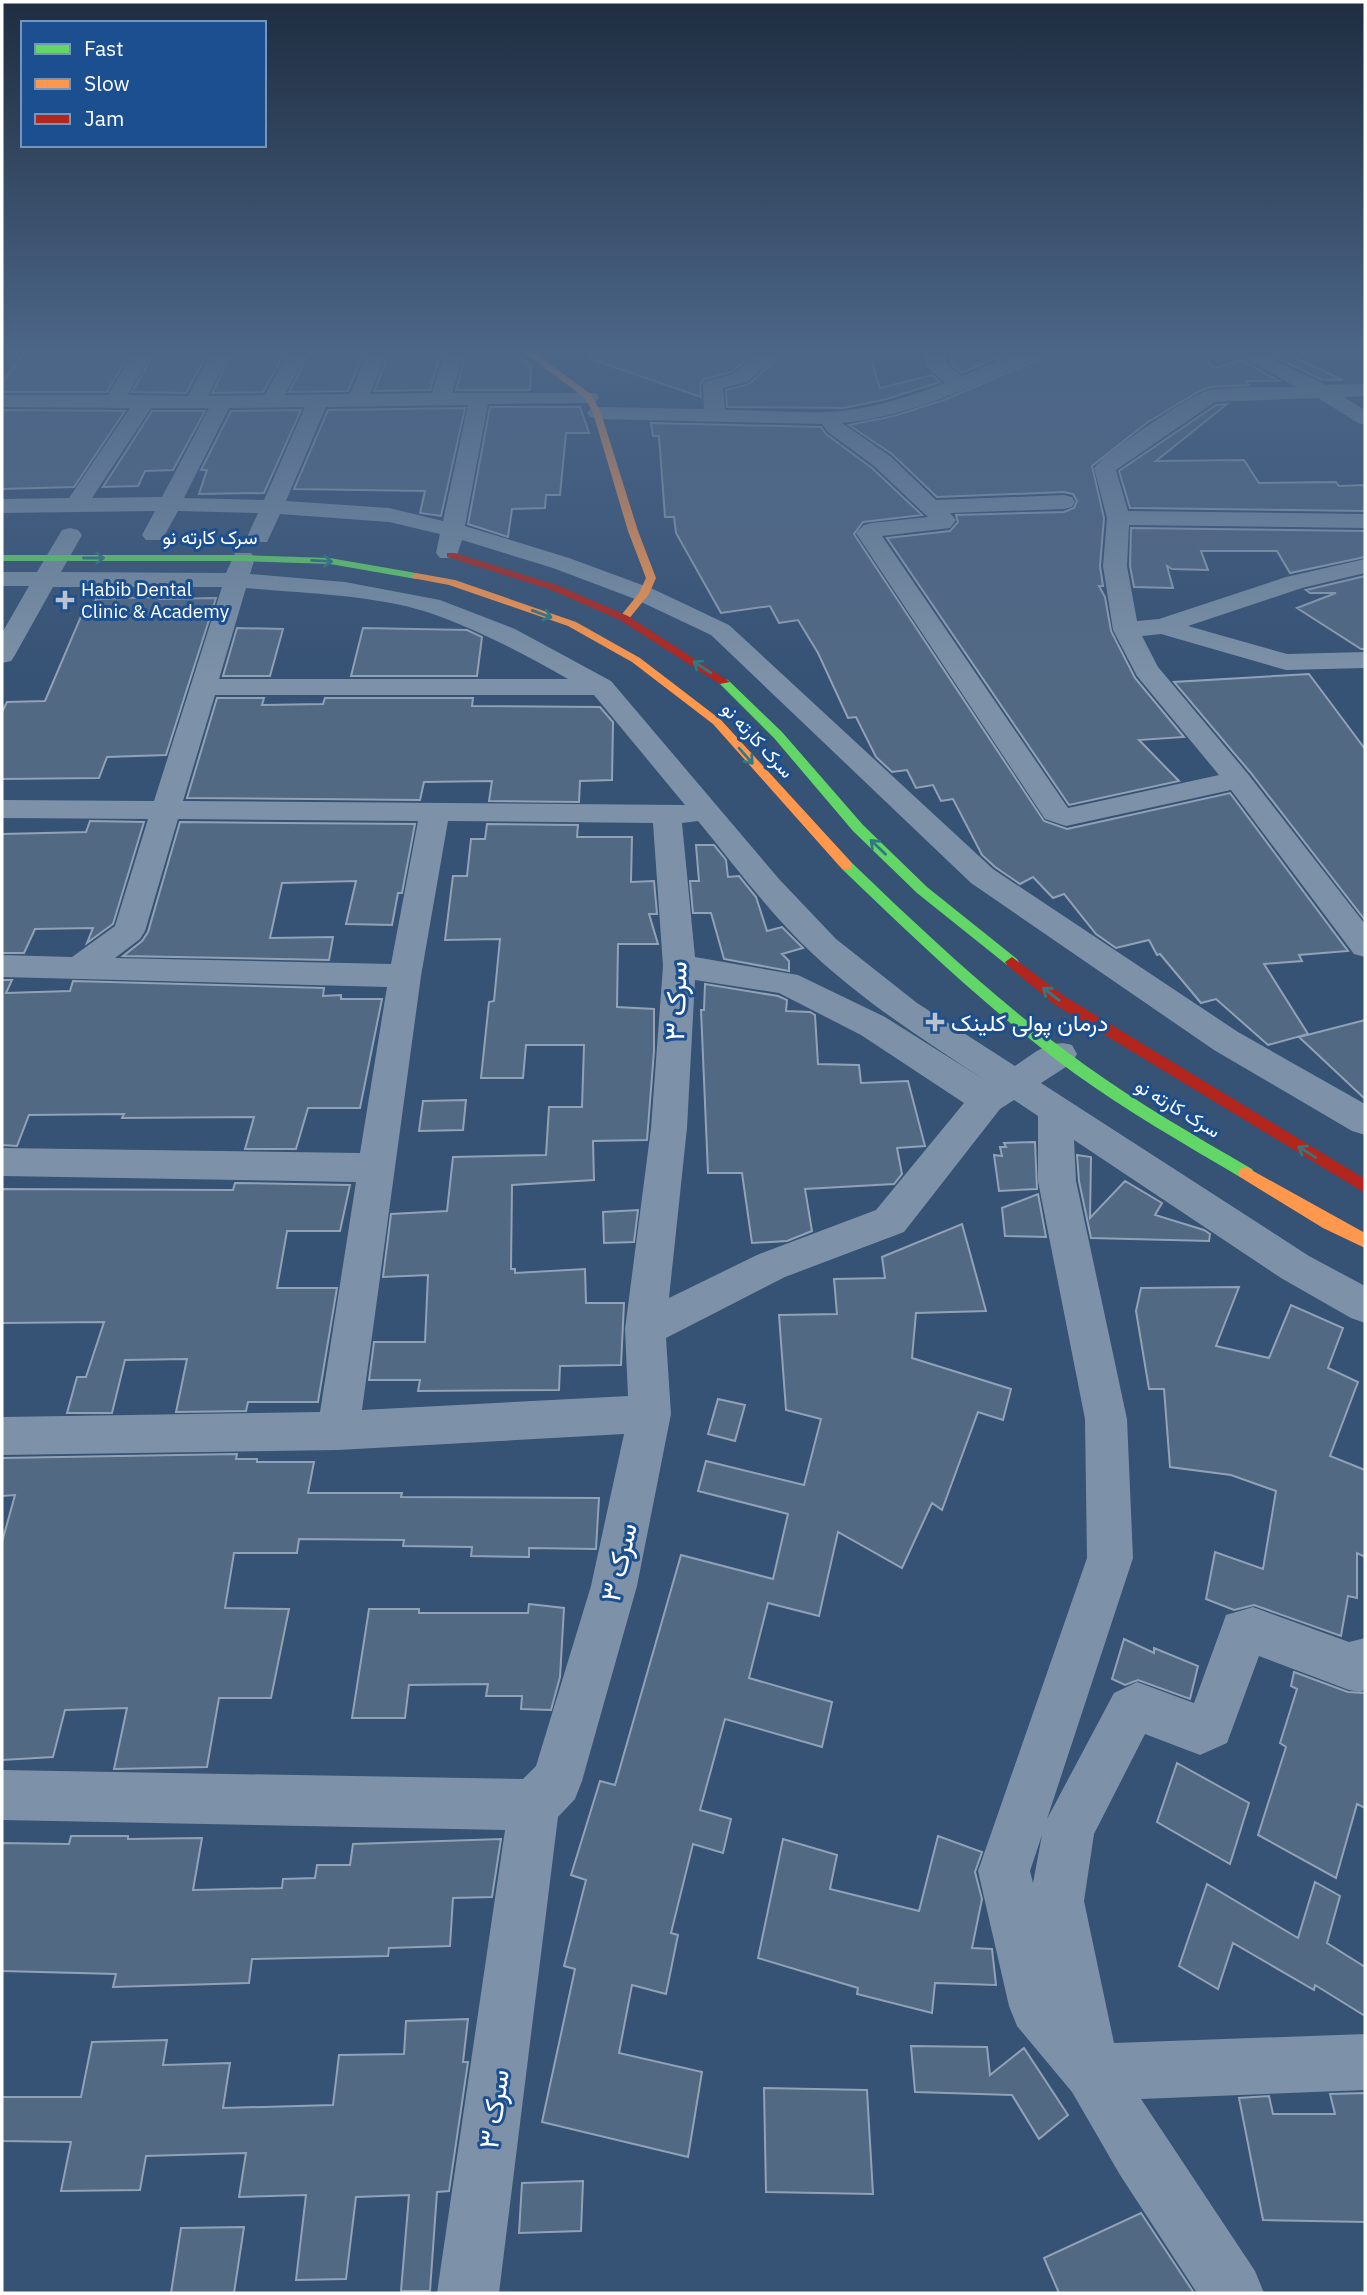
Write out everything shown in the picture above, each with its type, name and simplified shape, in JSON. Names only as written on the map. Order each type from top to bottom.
[{"type":"main road","points":[[610,460],[651,578],[644,594],[624,618]]},
{"type":"main road","name":"سرک کارته نو","points":[[445,546],[554,587],[624,618],[723,681],[778,735],[859,828],[922,890],[1059,1000],[1357,1188]]},
{"type":"main road","points":[[2,558],[61,549]]},
{"type":"main road","name":"سرک کارته نو","points":[[251,550],[452,582],[572,624],[636,660],[717,722],[835,855],[936,951],[1060,1054],[1115,1094],[1332,1218],[1365,1241]]},
{"type":"street","points":[[75,506],[106,460]]},
{"type":"street","points":[[155,535],[192,460]]},
{"type":"street","points":[[80,967],[130,931],[204,687],[251,550],[292,460]]},
{"type":"street","points":[[445,546],[465,460]]},
{"type":"street","points":[[881,460],[945,522],[872,530],[868,533],[1055,813],[1066,817],[1238,780]]},
{"type":"street","points":[[1113,460],[1105,468],[1118,518],[1115,566],[1126,630],[1146,670],[1351,909],[1365,946]]},
{"type":"street","points":[[932,507],[1065,502]]},
{"type":"street","points":[[2,506],[170,504],[272,507],[389,515],[445,546],[561,563],[644,594],[720,630],[982,876],[1226,1041],[1365,1121]]},
{"type":"street","points":[[1118,518],[1365,521]]},
{"type":"street","points":[[2,655],[61,549]]},
{"type":"street","points":[[2,579],[61,549],[251,550],[345,589],[431,605],[506,634],[602,687],[706,814],[825,947],[1001,1091]]},
{"type":"street","points":[[1126,630],[1162,626],[1295,582],[1365,566]]},
{"type":"street","points":[[1162,626],[1286,662],[1365,660]]},
{"type":"street","points":[[204,687],[602,687]]},
{"type":"street","points":[[2,809],[168,808],[706,814]]},
{"type":"street","points":[[338,1431],[405,976],[435,811]]},
{"type":"street","name":"سرک ۳","points":[[468,2293],[534,1805],[557,1781],[614,1586],[650,1414],[645,1329],[669,1128],[679,966],[667,815]]},
{"type":"street","points":[[2,966],[405,976]]},
{"type":"street","points":[[679,966],[786,983],[1001,1091],[1056,1110],[1295,1266],[1365,1306]]},
{"type":"street","points":[[645,1329],[771,1266],[890,1221],[1001,1091],[1060,1054]]},
{"type":"street","points":[[1056,1110],[1055,1154],[1058,1181],[1106,1419],[1110,1558],[1004,1871],[1037,2006],[1092,2072],[1141,2154],[1233,2293]]},
{"type":"street","points":[[2,1163],[377,1168]]},
{"type":"street","points":[[2,1436],[338,1431],[650,1414]]},
{"type":"street","points":[[1092,2072],[1057,1901],[1069,1829],[1131,1710],[1137,1706],[1206,1730],[1210,1726],[1243,1632],[1253,1630],[1349,1666],[1360,1668],[1365,1662]]},
{"type":"street","points":[[2,1795],[534,1805]]},
{"type":"street","points":[[1092,2072],[1365,2062]]},
{"type":"building","points":[[2,460],[92,460],[74,487],[2,489]]},
{"type":"building","points":[[120,460],[178,460],[173,470],[145,471],[138,486],[103,487]]},
{"type":"building","points":[[206,460],[279,460],[264,493],[199,494],[207,470],[201,470]]},
{"type":"building","points":[[306,460],[453,460],[441,516],[420,513],[425,491],[294,489]]},
{"type":"building","points":[[480,460],[563,460],[560,495],[546,495],[545,508],[512,509],[508,537],[468,524]]},
{"type":"building","points":[[661,460],[861,460],[872,468],[922,515],[863,522],[854,534],[1044,821],[1067,829],[1230,793],[1348,951],[1299,955],[1302,961],[1264,964],[1308,1034],[1268,1045],[1216,999],[1201,1003],[1160,954],[1157,955],[1149,940],[1116,948],[1096,934],[1064,894],[1053,898],[1033,877],[1020,884],[995,867],[982,855],[953,799],[941,801],[933,785],[916,788],[907,770],[892,772],[876,757],[856,717],[848,718],[818,653],[798,620],[779,623],[770,606],[721,613],[676,533],[674,517],[665,517]]},
{"type":"building","points":[[898,460],[1100,460],[1092,466],[1104,518],[1100,566],[1103,586],[1099,586],[1105,597],[1111,631],[1135,678],[1184,737],[1139,740],[1179,781],[1069,805],[887,538],[950,531],[958,522],[956,515],[1064,512],[1074,508],[1077,501],[1073,494],[1064,492],[937,497]]},
{"type":"building","points":[[1135,460],[1244,460],[1259,483],[1336,482],[1339,486],[1365,485],[1365,511],[1130,508],[1119,471]]},
{"type":"building","points":[[1131,528],[1365,531],[1365,557],[1290,573],[1277,551],[1201,551],[1208,570],[1172,569],[1167,566],[1173,588],[1134,587],[1130,566]]},
{"type":"building","points":[[1365,576],[1365,649],[1297,608],[1336,593],[1310,593],[1306,590]]},
{"type":"building","points":[[161,597],[160,599],[216,598],[166,755],[107,757],[99,778],[2,779],[2,712],[7,702],[45,701],[82,614],[89,614],[96,599]]},
{"type":"building","points":[[237,628],[283,629],[270,676],[223,676]]},
{"type":"building","points":[[363,628],[467,630],[482,637],[477,676],[351,676]]},
{"type":"building","points":[[1309,674],[1365,749],[1365,920],[1250,772],[1174,682]]},
{"type":"building","points":[[217,698],[264,698],[262,705],[323,704],[325,698],[473,698],[472,706],[600,707],[613,722],[612,780],[580,781],[579,802],[489,801],[492,781],[424,782],[420,800],[187,798]]},
{"type":"building","points":[[90,821],[144,822],[113,924],[87,943],[93,928],[35,929],[24,953],[2,953],[2,834],[86,832]]},
{"type":"building","points":[[180,822],[415,824],[402,893],[398,893],[392,925],[346,924],[356,881],[282,883],[270,938],[333,937],[329,960],[123,956],[142,941],[148,932]]},
{"type":"building","points":[[487,824],[578,825],[577,837],[632,837],[631,882],[654,881],[657,914],[649,914],[658,944],[618,944],[617,1007],[654,1009],[654,1051],[647,1140],[593,1141],[594,1180],[512,1185],[511,1269],[515,1269],[515,1273],[585,1269],[586,1303],[624,1303],[621,1365],[560,1366],[559,1390],[418,1391],[420,1380],[369,1380],[374,1342],[425,1342],[428,1275],[383,1277],[391,1214],[447,1211],[453,1157],[546,1155],[549,1107],[582,1107],[584,1045],[526,1045],[523,1078],[481,1078],[489,1002],[494,1001],[500,939],[445,940],[453,876],[467,876],[471,839],[485,839]]},
{"type":"building","points":[[696,845],[714,845],[726,860],[728,877],[739,876],[756,897],[767,931],[782,927],[803,948],[782,954],[789,961],[789,971],[724,959],[711,913],[693,913],[690,881],[699,881]]},
{"type":"building","points":[[2,980],[12,980],[6,993],[70,991],[73,981],[324,988],[323,996],[382,999],[360,1108],[308,1108],[296,1149],[245,1149],[254,1117],[122,1118],[124,1114],[29,1115],[17,1146],[2,1145]]},
{"type":"building","points":[[705,984],[778,996],[787,1000],[786,1011],[810,1012],[815,1015],[818,1064],[859,1065],[861,1083],[908,1081],[925,1146],[897,1148],[902,1174],[894,1184],[805,1189],[812,1231],[787,1241],[752,1243],[742,1173],[708,1173],[701,1010],[704,1010]]},
{"type":"building","points":[[1365,1020],[1365,1099],[1299,1037]]},
{"type":"building","points":[[466,1100],[463,1130],[419,1131],[423,1101]]},
{"type":"building","points":[[1035,1142],[1037,1189],[999,1191],[994,1155],[1002,1156],[1000,1147],[1006,1147],[1004,1143]]},
{"type":"building","points":[[1077,1155],[1091,1157],[1090,1218],[1125,1181],[1162,1203],[1155,1215],[1204,1230],[1210,1234],[1209,1241],[1091,1238],[1079,1181]]},
{"type":"building","points":[[235,1183],[350,1185],[340,1231],[287,1231],[277,1288],[337,1288],[318,1402],[248,1402],[246,1411],[176,1412],[187,1359],[125,1360],[112,1413],[67,1413],[77,1377],[86,1377],[104,1322],[2,1323],[2,1189],[233,1190]]},
{"type":"building","points":[[1038,1194],[1046,1237],[1005,1236],[1002,1208]]},
{"type":"building","points":[[638,1210],[634,1242],[604,1243],[603,1212]]},
{"type":"building","points":[[962,1224],[986,1311],[916,1313],[912,1358],[1011,1389],[1003,1420],[978,1412],[942,1510],[932,1503],[902,1568],[838,1532],[819,1616],[768,1603],[749,1678],[832,1702],[822,1747],[725,1719],[700,1810],[731,1819],[723,1853],[693,1844],[671,1933],[678,1935],[666,1994],[632,1985],[619,2053],[702,2072],[688,2157],[542,2122],[575,1969],[564,1966],[586,1880],[571,1875],[600,1781],[615,1785],[681,1555],[773,1579],[788,1514],[698,1491],[706,1461],[804,1485],[821,1419],[786,1410],[779,1315],[837,1314],[834,1279],[885,1278],[882,1257]]},
{"type":"building","points":[[1239,1287],[1216,1346],[1269,1358],[1291,1305],[1343,1328],[1328,1368],[1358,1382],[1330,1456],[1365,1470],[1365,1557],[1357,1553],[1357,1598],[1348,1596],[1341,1636],[1254,1605],[1234,1610],[1206,1599],[1215,1552],[1263,1569],[1276,1491],[1231,1475],[1170,1467],[1164,1389],[1149,1389],[1136,1311],[1141,1288]]},
{"type":"building","points":[[718,1399],[745,1405],[735,1441],[708,1434]]},
{"type":"building","points":[[237,1454],[236,1459],[257,1459],[257,1462],[314,1462],[308,1493],[402,1493],[401,1497],[599,1498],[596,1549],[529,1548],[529,1557],[471,1556],[472,1547],[403,1546],[404,1540],[299,1539],[297,1553],[234,1553],[225,1608],[289,1609],[271,1698],[219,1698],[207,1767],[114,1769],[127,1708],[65,1710],[53,1757],[2,1760],[2,1542],[15,1495],[2,1496],[2,1458]]},
{"type":"building","points":[[529,1604],[564,1608],[560,1677],[551,1710],[521,1709],[522,1696],[486,1696],[488,1684],[409,1685],[405,1718],[352,1718],[369,1609],[419,1609],[419,1613],[528,1613]]},
{"type":"building","points":[[1124,1639],[1154,1653],[1154,1648],[1198,1666],[1190,1699],[1138,1680],[1125,1685],[1112,1679]]},
{"type":"building","points":[[1294,1672],[1348,1692],[1365,1693],[1365,1808],[1357,1804],[1336,1878],[1258,1835],[1286,1747],[1280,1743],[1297,1689],[1291,1686]]},
{"type":"building","points":[[1177,1763],[1249,1803],[1230,1864],[1157,1822]]},
{"type":"building","points":[[71,1836],[128,1836],[128,1839],[202,1838],[193,1890],[282,1888],[283,1879],[315,1878],[317,1865],[350,1865],[353,1844],[501,1839],[492,1897],[453,1898],[450,1946],[389,1948],[388,1956],[252,1959],[249,1983],[113,1987],[116,1974],[2,1971],[2,1843],[69,1844]]},
{"type":"building","points":[[938,1836],[982,1852],[975,1872],[982,1899],[972,1948],[992,1949],[996,1985],[935,1983],[932,2013],[857,1994],[858,1988],[758,1958],[783,1839],[837,1855],[830,1889],[919,1911]]},
{"type":"building","points":[[1315,1882],[1340,1896],[1327,1943],[1365,1967],[1365,2016],[1315,1985],[1314,1990],[1233,1943],[1218,1989],[1179,1966],[1207,1884],[1298,1938]]},
{"type":"building","points":[[468,2019],[463,2062],[468,2062],[449,2191],[437,2192],[430,2291],[401,2291],[409,2195],[356,2197],[346,2279],[296,2280],[306,2195],[239,2197],[246,2153],[146,2156],[140,2190],[61,2191],[71,2142],[2,2141],[2,2097],[81,2097],[92,2042],[167,2040],[163,2065],[230,2063],[223,2108],[333,2105],[339,2055],[404,2054],[406,2021]]},
{"type":"building","points":[[911,2046],[987,2047],[990,2075],[1024,2048],[1068,2115],[1039,2139],[1012,2095],[915,2092]]},
{"type":"building","points":[[764,2088],[867,2090],[873,2194],[766,2192]]},
{"type":"building","points":[[1365,2093],[1365,2222],[1263,2220],[1239,2098],[1269,2096],[1273,2114],[1335,2114],[1330,2094]]},
{"type":"building","points":[[583,2181],[581,2231],[519,2233],[522,2183]]},
{"type":"building","points":[[1141,2213],[1194,2293],[1059,2293],[1044,2258]]},
{"type":"building","points":[[244,2227],[234,2293],[171,2293],[181,2228]]},
{"type":"traffic: fast","points":[[2,558],[243,558],[330,561],[416,576]]},
{"type":"traffic: fast","points":[[724,682],[778,735],[858,828],[922,890],[1012,962]]},
{"type":"traffic: fast","points":[[847,866],[943,956],[1043,1042],[1130,1104],[1246,1173]]},
{"type":"traffic: slow","points":[[611,460],[651,578],[644,594],[624,618]]},
{"type":"traffic: slow","points":[[416,576],[451,582],[572,624],[636,660],[717,722],[847,866]]},
{"type":"traffic: slow","points":[[1246,1173],[1329,1223],[1365,1241]]},
{"type":"traffic: jam","points":[[451,555],[553,587],[624,618],[724,682]]},
{"type":"traffic: jam","points":[[1012,962],[1059,1000],[1365,1187]]},
{"type":"place","name":"Habib Dental Clinic & Academy","points":[[65,600]]},
{"type":"place","name":"درمان پولی کلینک","points":[[935,1022]]}]
